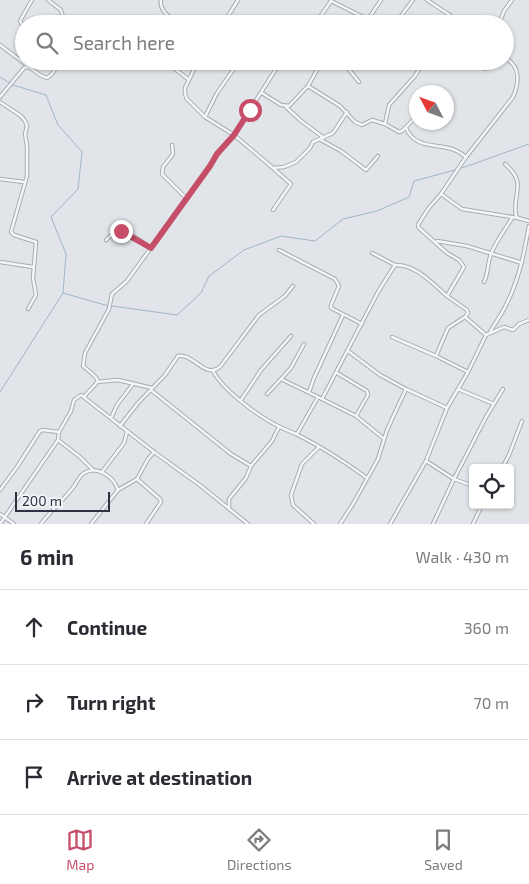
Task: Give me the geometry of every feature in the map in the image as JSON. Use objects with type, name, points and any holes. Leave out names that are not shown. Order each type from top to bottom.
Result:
[{"type":"street","points":[[23,15],[32,0]]},
{"type":"street","points":[[48,0],[61,10],[62,15]]},
{"type":"street","points":[[161,0],[160,4],[163,11],[168,15]]},
{"type":"street","points":[[229,15],[238,0]]},
{"type":"street","points":[[321,15],[331,0],[359,15]]},
{"type":"street","points":[[369,15],[381,0]]},
{"type":"street","points":[[402,15],[413,0]]},
{"type":"street","points":[[427,0],[449,14]]},
{"type":"street","points":[[502,15],[512,0]]},
{"type":"street","points":[[0,45],[15,56]]},
{"type":"street","points":[[447,296],[464,266],[459,260],[447,253],[418,225],[466,157],[513,97],[517,88],[518,75],[514,66]]},
{"type":"street","points":[[0,97],[22,70]]},
{"type":"street","points":[[33,70],[47,78],[54,70]]},
{"type":"street","points":[[176,70],[188,80]]},
{"type":"street","points":[[193,70],[184,91],[185,96],[205,117],[234,135],[291,184],[273,210]]},
{"type":"street","points":[[205,117],[214,98],[233,70]]},
{"type":"street","points":[[98,382],[96,376],[82,365],[85,353],[108,309],[112,294],[127,281],[187,199],[217,154],[234,135],[275,70]]},
{"type":"street","points":[[286,107],[308,86],[317,70]]},
{"type":"street","points":[[349,70],[358,82]]},
{"type":"street","points":[[385,124],[388,106],[419,70]]},
{"type":"street","points":[[308,86],[329,98],[359,124],[371,120],[385,124],[399,132],[402,132],[409,125]]},
{"type":"street","points":[[262,92],[286,107],[322,139],[366,170],[378,156]]},
{"type":"street","points":[[0,102],[18,113],[26,123],[27,176],[11,232],[14,235],[36,242],[33,267],[33,284],[36,295],[28,309]]},
{"type":"street","points":[[273,168],[284,167],[296,162],[310,148],[312,142],[333,133],[347,112]]},
{"type":"street","points":[[406,128],[408,133],[419,142],[431,146],[450,148],[466,157]]},
{"type":"street","points":[[172,145],[173,154],[163,167],[162,174],[187,199]]},
{"type":"street","points":[[505,164],[514,172],[518,180],[515,212],[518,218]]},
{"type":"street","points":[[0,179],[24,182]]},
{"type":"street","points":[[441,194],[462,209],[529,220]]},
{"type":"street","points":[[484,282],[489,272],[488,265],[492,253],[513,218]]},
{"type":"street","points":[[490,332],[506,307],[519,276],[529,226]]},
{"type":"street","points":[[106,240],[112,234],[121,231],[151,248]]},
{"type":"street","points":[[436,241],[466,246],[522,263]]},
{"type":"street","points":[[279,250],[336,279],[339,286],[330,306],[362,324]]},
{"type":"street","points":[[372,253],[395,265],[406,265],[413,268],[467,310],[465,317],[450,325],[446,330],[436,356]]},
{"type":"street","points":[[0,262],[33,267]]},
{"type":"street","points":[[322,399],[395,265]]},
{"type":"street","points":[[212,371],[220,367],[259,315],[285,296],[293,286]]},
{"type":"street","points":[[309,392],[343,315]]},
{"type":"street","points":[[465,317],[486,335]]},
{"type":"street","points":[[390,524],[426,461],[448,408],[486,335],[504,327],[513,330],[519,324],[529,320]]},
{"type":"street","points":[[241,400],[261,370],[291,336]]},
{"type":"street","points":[[392,337],[468,372]]},
{"type":"street","points":[[267,394],[291,368],[304,344]]},
{"type":"street","points":[[348,351],[380,375],[448,408]]},
{"type":"street","points":[[120,426],[138,403],[165,375],[174,360],[181,355],[212,371],[222,385],[250,408],[279,427],[319,446],[366,478]]},
{"type":"street","points":[[337,373],[367,391],[368,395],[356,416]]},
{"type":"street","points":[[281,379],[356,416],[384,438]]},
{"type":"street","points":[[98,382],[118,380],[152,389],[231,454],[251,466]]},
{"type":"street","points":[[84,397],[98,382]]},
{"type":"street","points":[[111,418],[117,404],[132,384]]},
{"type":"street","points":[[340,524],[378,459],[384,438],[406,389]]},
{"type":"street","points":[[458,389],[494,404]]},
{"type":"street","points":[[433,524],[454,479],[503,389]]},
{"type":"street","points":[[0,524],[58,440],[58,432],[71,411],[75,399],[81,395],[154,452],[202,486],[248,524]]},
{"type":"street","points":[[297,434],[318,397]]},
{"type":"street","points":[[504,464],[522,421]]},
{"type":"street","points":[[228,509],[229,499],[246,478],[251,466],[272,441],[279,427]]},
{"type":"street","points":[[0,490],[40,431],[58,432]]},
{"type":"street","points":[[102,472],[124,443],[127,431]]},
{"type":"street","points":[[58,440],[63,446],[80,457],[92,470]]},
{"type":"street","points":[[314,524],[293,505],[290,494],[302,464],[319,446]]},
{"type":"street","points":[[91,524],[118,490],[137,479],[154,452]]},
{"type":"street","points":[[426,461],[454,479],[469,485]]},
{"type":"street","points":[[41,524],[66,497],[81,475],[92,470],[102,472],[114,481],[118,490]]},
{"type":"street","points":[[137,479],[161,502],[146,524]]},
{"type":"street","points":[[472,524],[480,509]]},
{"type":"street","points":[[0,514],[14,524]]},
{"type":"waterway","points":[[0,77],[13,85],[46,95],[58,125],[82,152],[78,189],[51,217],[66,254],[63,293],[0,392]]},
{"type":"waterway","points":[[462,168],[529,144]]},
{"type":"waterway","points":[[63,293],[105,305],[177,315],[201,293],[209,276],[244,250],[281,236],[315,241],[343,219],[377,211],[409,197],[414,181],[455,170]]},
{"type":"route","points":[[121,231],[151,248],[217,154],[234,135],[250,110]]}]
